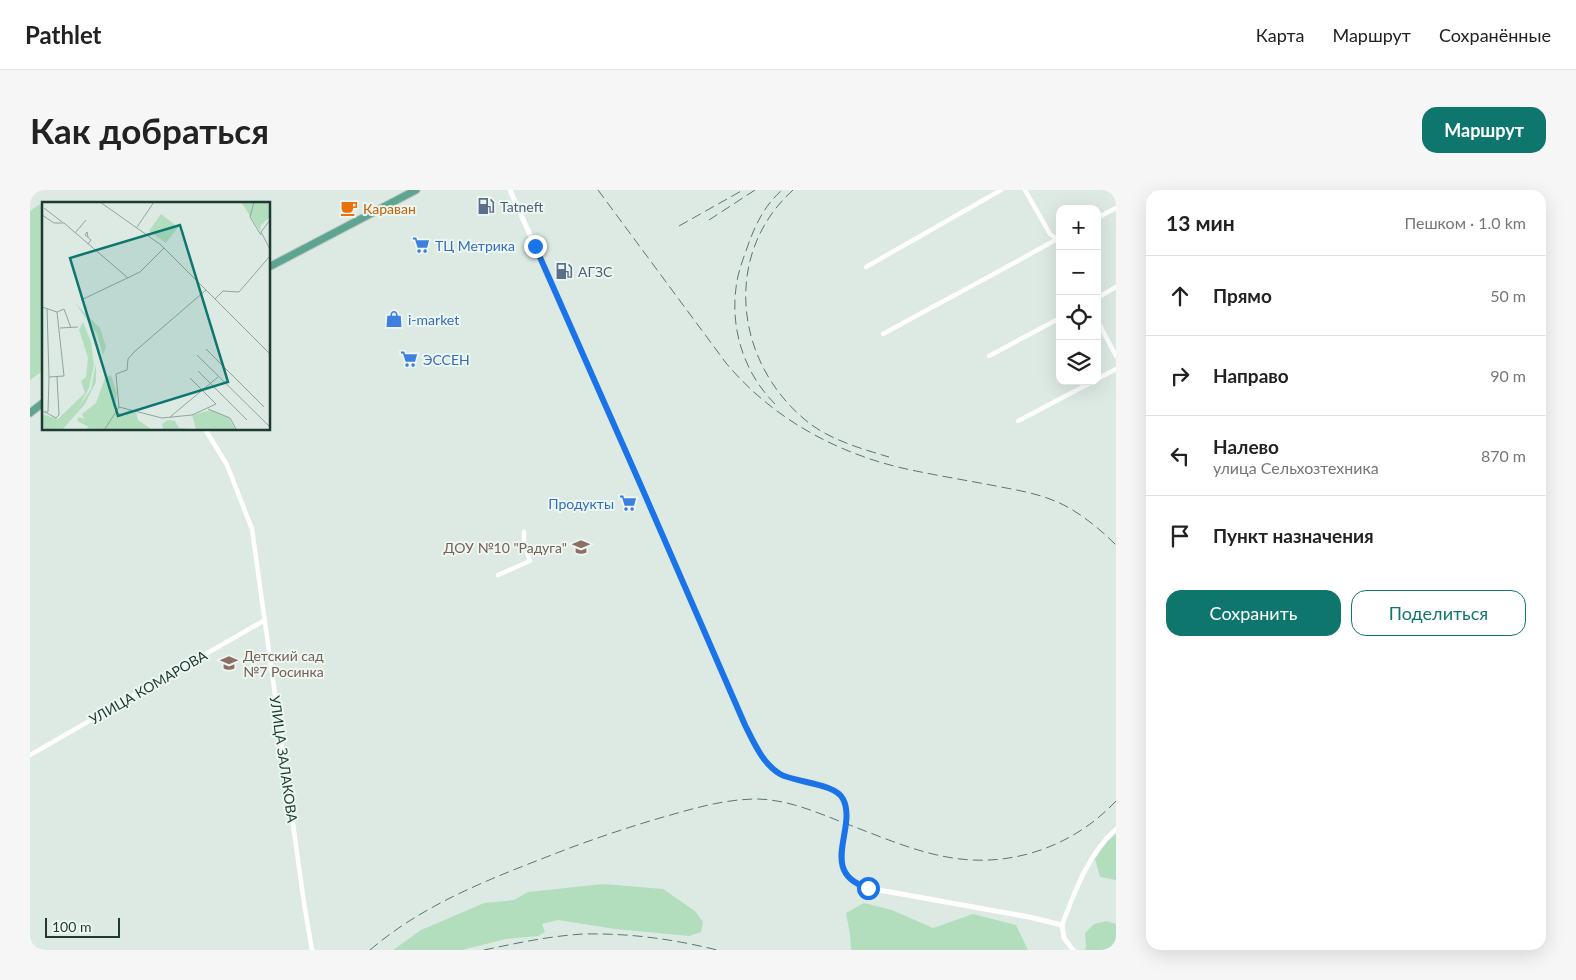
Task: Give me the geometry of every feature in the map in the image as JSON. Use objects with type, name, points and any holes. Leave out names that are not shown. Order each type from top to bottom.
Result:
[{"type":"main road","points":[[270,266],[416,190]]},
{"type":"main road","points":[[30,412],[42,403]]},
{"type":"street","points":[[510,190],[745,725],[760,754],[780,774],[838,792],[843,798],[847,810],[842,845],[843,866],[848,878],[856,885],[868,888],[1029,917],[1062,926]]},
{"type":"street","points":[[866,267],[1001,190]]},
{"type":"street","points":[[1025,190],[1050,234],[1056,238]]},
{"type":"street","points":[[1101,216],[1116,208]]},
{"type":"street","points":[[883,334],[1056,240]]},
{"type":"street","points":[[1101,296],[1116,287]]},
{"type":"street","points":[[989,356],[1056,320]]},
{"type":"street","points":[[1101,328],[1116,356]]},
{"type":"street","points":[[1101,377],[1116,369]]},
{"type":"street","points":[[1018,421],[1086,385]]},
{"type":"street","name":"УЛИЦА ЗАЛАКОВА","points":[[206,430],[227,465],[252,529],[312,950]]},
{"type":"street","points":[[498,575],[530,561],[524,543],[524,532]]},
{"type":"street","name":"УЛИЦА КОМАРОВА","points":[[30,755],[265,620]]},
{"type":"street","points":[[1073,950],[1064,938],[1062,926],[1079,883],[1093,856],[1105,839],[1116,829]]},
{"type":"green space","points":[[40,204],[42,206],[42,371],[30,380],[30,211]]},
{"type":"green space","points":[[1116,834],[1116,880],[1100,877],[1095,859],[1107,842]]},
{"type":"green space","points":[[603,884],[663,889],[695,911],[703,922],[701,932],[689,936],[615,929],[558,920],[542,924],[545,932],[538,936],[506,939],[462,950],[393,950],[421,930],[484,903],[514,900],[528,892]]},
{"type":"green space","points":[[864,903],[892,910],[933,928],[973,914],[1016,925],[1028,950],[851,950],[846,913]]},
{"type":"green space","points":[[1107,921],[1116,924],[1116,950],[1084,950],[1086,948],[1085,933],[1094,924]]},
{"type":"railway","points":[[598,190],[726,363],[763,400],[784,416],[828,442],[877,461],[914,471],[1026,492],[1055,501],[1087,520],[1116,545]]},
{"type":"railway","points":[[679,226],[743,190]]},
{"type":"railway","points":[[709,220],[755,190]]},
{"type":"railway","points":[[775,404],[754,378],[747,363],[737,331],[735,298],[739,273],[753,231],[765,209],[782,190]]},
{"type":"railway","points":[[793,190],[770,216],[755,246],[747,277],[746,309],[752,341],[765,371],[784,399],[809,423],[837,439],[889,457]]},
{"type":"railway","points":[[370,950],[415,917],[489,880],[607,835],[695,808],[737,800],[770,800],[793,804],[922,851],[970,860],[994,860],[1039,851],[1060,842],[1080,831],[1116,801]]},
{"type":"railway","points":[[484,950],[558,936],[583,934],[651,938],[717,950]]},
{"type":"place","name":"Tatneft","points":[[486,206]]},
{"type":"place","name":"Караван","points":[[349,208]]},
{"type":"place","name":"ТЦ Метрика","points":[[421,245]]},
{"type":"place","name":"АГЗС","points":[[564,271]]},
{"type":"place","name":"i-market","points":[[394,319]]},
{"type":"place","name":"ЭССЕН","points":[[409,359]]},
{"type":"place","name":"Продукты","points":[[628,503]]},
{"type":"place","name":"ДОУ №10 \"Радуга\"","points":[[581,547]]},
{"type":"place","name":"Детский сад №7 Росинка","points":[[229,663]]},
{"type":"route","points":[[535,246],[682,583],[745,725],[760,754],[780,774],[838,792],[843,798],[847,810],[842,845],[843,866],[848,878],[856,885],[868,888]]}]
